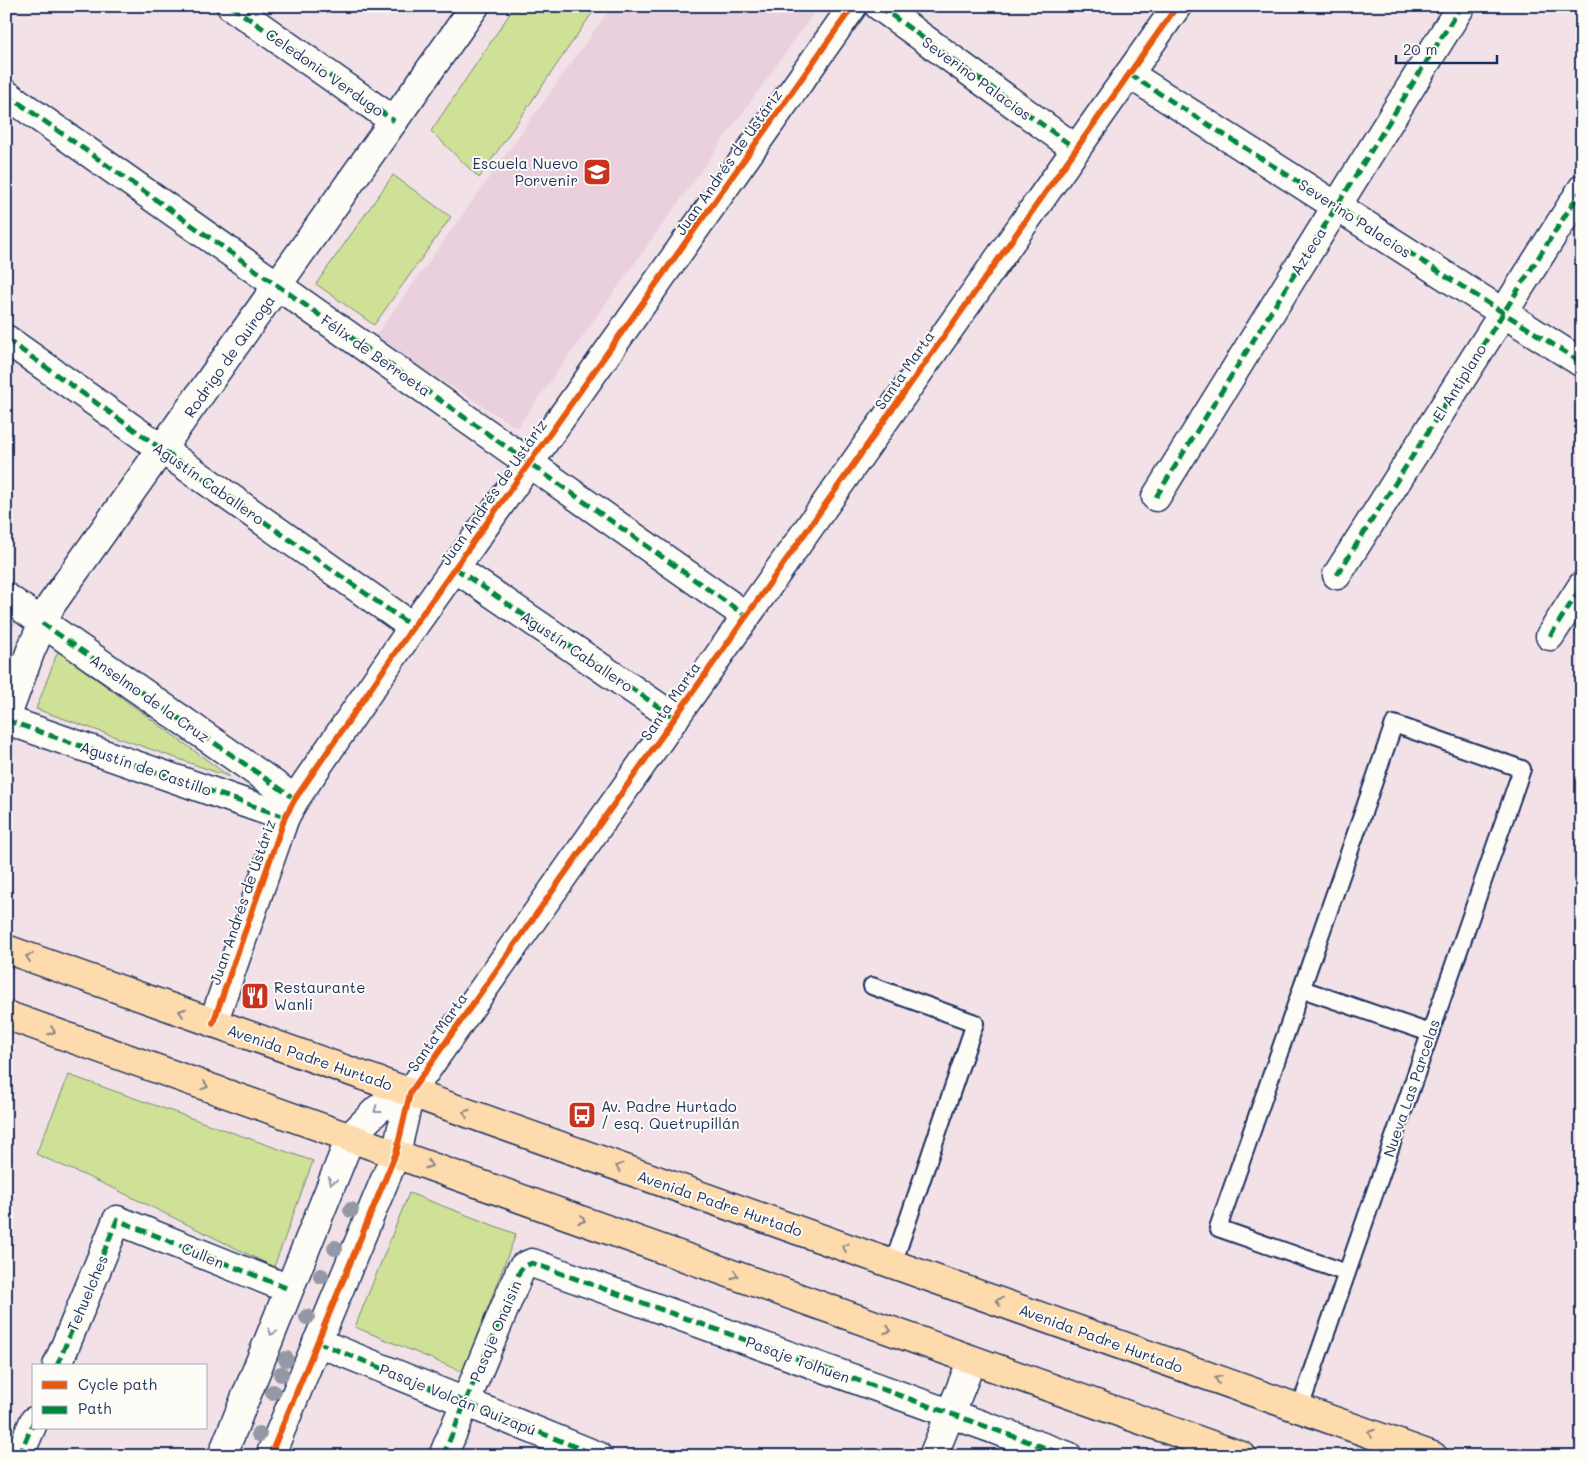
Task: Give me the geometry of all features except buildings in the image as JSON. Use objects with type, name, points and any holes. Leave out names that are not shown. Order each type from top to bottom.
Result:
[{"type":"main road","name":"Avenida Padre Hurtado","points":[[6,949],[1433,1456]]},
{"type":"main road","points":[[6,1015],[351,1136],[1242,1456]]},
{"type":"street","name":"Celedonio Verdugo","points":[[231,6],[394,121]]},
{"type":"street","name":"Rodrigo de Quiroga","points":[[6,719],[42,623],[63,587],[163,450],[475,6]]},
{"type":"street","name":"Juan Andrés de Ustáriz","points":[[213,1023],[290,808],[413,626],[853,6]]},
{"type":"street","name":"Severino Palacios","points":[[879,6],[1076,149]]},
{"type":"street","name":"Santa Marta","points":[[270,1456],[396,1153],[410,1093],[1177,6]]},
{"type":"street","name":"Azteca","points":[[1156,496],[1461,6]]},
{"type":"street","name":"Severino Palacios","points":[[1129,74],[1582,363]]},
{"type":"street","name":"Félix de Berroeta","points":[[6,94],[746,616]]},
{"type":"street","name":"El Antiplano","points":[[1337,575],[1582,189]]},
{"type":"street","name":"Agustín Caballero","points":[[6,339],[413,626]]},
{"type":"street","name":"Agustín Caballero","points":[[455,568],[674,718]]},
{"type":"street","points":[[1550,636],[1582,586]]},
{"type":"street","name":"Anselmo de la Cruz","points":[[6,598],[290,808]]},
{"type":"street","name":"Agustín de Castillo","points":[[6,719],[290,808]]},
{"type":"street","name":"Santa Marta","points":[[222,1456],[351,1136],[378,1109],[410,1093]]},
{"type":"street","name":"Cullen","points":[[117,1220],[289,1289]]},
{"type":"street","name":"Tehuelches","points":[[57,1364],[117,1220]]},
{"type":"street","name":"Pasaje Onaisin","points":[[443,1456],[520,1271],[527,1264]]},
{"type":"street","name":"Pasaje Tolhuen","points":[[527,1264],[537,1265],[1068,1456]]},
{"type":"street","name":"Pasaje Volcán Quizapú","points":[[317,1342],[598,1456]]},
{"type":"street","points":[[933,1456],[972,1360]]},
{"type":"street","points":[[19,1456],[32,1426]]},
{"type":"lane","name":"Nueva Las Parcelas","points":[[1300,1408],[1522,769],[1394,724],[1302,989]]},
{"type":"lane","points":[[872,986],[975,1023],[893,1264]]},
{"type":"lane","points":[[1347,1273],[1218,1228],[1302,989],[1430,1034]]},
{"type":"shaded area","name":"Escuela Nuevo Porvenir","points":[[612,6],[819,6],[517,428],[374,338]]},
{"type":"green space","points":[[515,6],[597,6],[479,178],[431,131]]},
{"type":"green space","points":[[393,175],[451,217],[374,325],[316,284]]},
{"type":"green space","points":[[6,614],[15,620],[6,640]]},
{"type":"green space","points":[[58,651],[230,777],[36,709]]},
{"type":"green space","points":[[69,1075],[313,1161],[274,1267],[113,1188],[36,1154]]},
{"type":"green space","points":[[409,1193],[516,1234],[463,1372],[355,1327]]},
{"type":"marked path","points":[[231,6],[394,121]]},
{"type":"marked path","points":[[879,6],[1076,149]]},
{"type":"marked path","points":[[1156,497],[1461,6]]},
{"type":"marked path","points":[[1129,74],[1582,363]]},
{"type":"marked path","points":[[6,94],[746,616]]},
{"type":"marked path","points":[[1337,575],[1582,189]]},
{"type":"marked path","points":[[6,339],[413,627]]},
{"type":"marked path","points":[[455,568],[675,718]]},
{"type":"marked path","points":[[1550,636],[1582,586]]},
{"type":"marked path","points":[[42,623],[295,799]]},
{"type":"marked path","points":[[6,720],[285,817]]},
{"type":"marked path","points":[[58,1364],[117,1220],[289,1289]]},
{"type":"marked path","points":[[443,1456],[520,1271],[523,1267],[532,1263],[1068,1456]]},
{"type":"marked path","points":[[317,1342],[598,1456]]},
{"type":"marked path","points":[[19,1456],[32,1426]]},
{"type":"cycle path","points":[[213,1023],[285,817],[295,799],[413,627],[853,6]]},
{"type":"cycle path","points":[[270,1456],[396,1153],[410,1093],[1177,6]]},
{"type":"place","name":"Escuela Nuevo Porvenir","points":[[597,172]]},
{"type":"place","name":"Restaurante Wanli","points":[[255,996]]},
{"type":"place","name":"Av. Padre Hurtado / esq. Quetrupillán","points":[[582,1115]]}]
